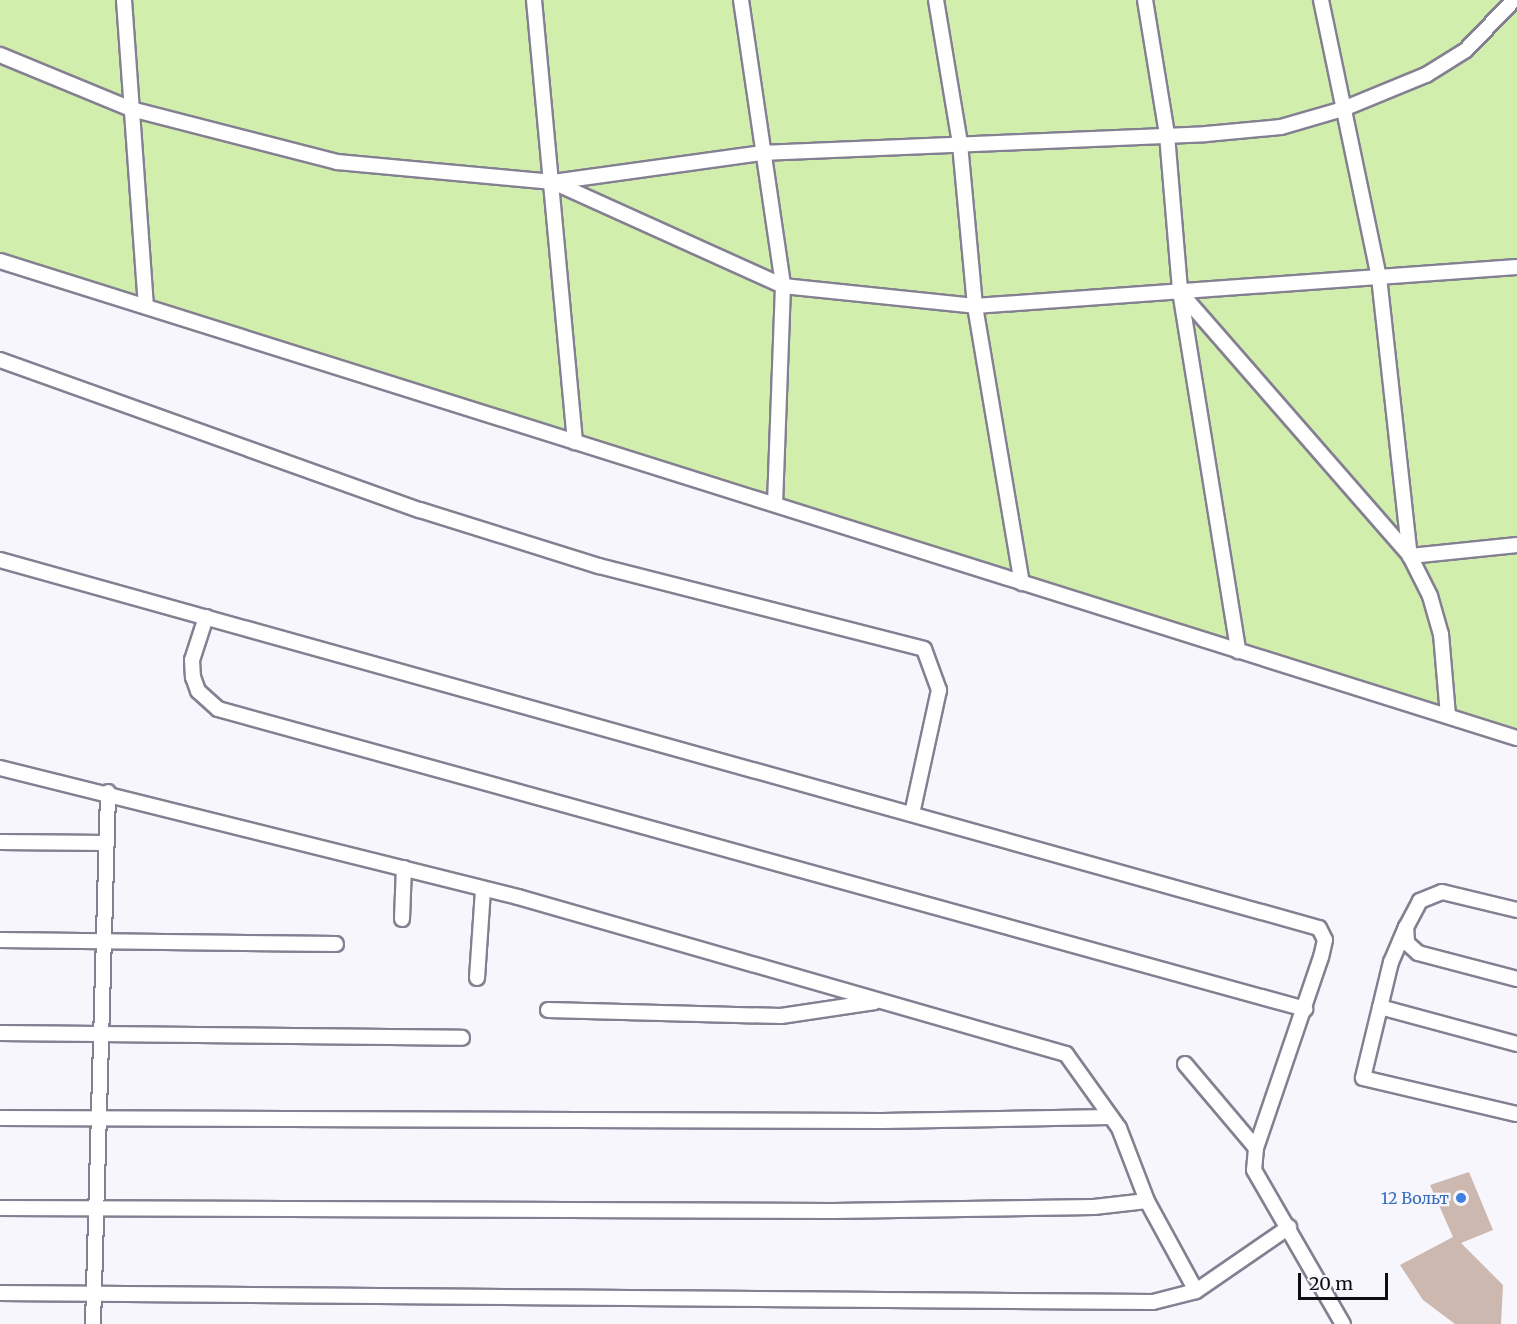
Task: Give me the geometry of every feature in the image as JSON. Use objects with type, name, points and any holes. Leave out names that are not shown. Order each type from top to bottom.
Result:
[{"type":"lane","points":[[124,0],[146,306]]},
{"type":"lane","points":[[534,0],[576,442]]},
{"type":"lane","points":[[741,0],[761,153],[783,286],[775,504]]},
{"type":"lane","points":[[936,0],[960,144],[975,306],[1023,583]]},
{"type":"lane","points":[[1145,0],[1167,135],[1180,291],[1238,651]]},
{"type":"lane","points":[[1321,0],[1379,277],[1410,556]]},
{"type":"lane","points":[[0,55],[131,109],[337,162],[552,182],[761,153],[1167,135],[1281,127],[1343,109],[1426,75],[1466,50],[1514,0]]},
{"type":"lane","points":[[552,182],[783,286],[975,306],[1517,267]]},
{"type":"lane","points":[[0,261],[1517,738]]},
{"type":"lane","points":[[1180,291],[1410,556],[1430,596],[1442,634],[1448,716]]},
{"type":"lane","points":[[0,360],[420,510],[554,552],[924,649],[939,690],[912,814]]},
{"type":"lane","points":[[1410,556],[1517,545]]},
{"type":"lane","points":[[0,560],[1319,928],[1325,940],[1305,1009],[1256,1148],[1254,1170],[1343,1324]]},
{"type":"lane","points":[[206,617],[192,660],[193,677],[198,691],[218,709],[1305,1009]]},
{"type":"lane","points":[[0,768],[108,792],[483,889],[1066,1054],[1110,1116],[1147,1201],[1196,1291]]},
{"type":"lane","points":[[93,1324],[96,1294],[108,792]]},
{"type":"lane","points":[[0,842],[107,843]]},
{"type":"lane","points":[[402,919],[404,868]]},
{"type":"lane","points":[[477,978],[483,889]]},
{"type":"lane","points":[[1517,910],[1442,892],[1420,901],[1406,927],[1380,1007],[1363,1078],[1517,1114]]},
{"type":"lane","points":[[1406,927],[1407,943],[1418,953],[1517,979]]},
{"type":"lane","points":[[0,940],[336,944]]},
{"type":"lane","points":[[548,1010],[781,1016],[880,1001]]},
{"type":"lane","points":[[1380,1007],[1517,1044]]},
{"type":"lane","points":[[0,1033],[102,1036],[147,1032],[462,1038]]},
{"type":"lane","points":[[1185,1064],[1256,1148]]},
{"type":"lane","points":[[0,1118],[882,1121],[1110,1116]]},
{"type":"lane","points":[[0,1208],[833,1211],[1094,1207],[1147,1201]]},
{"type":"lane","points":[[0,1293],[1153,1302],[1196,1291],[1289,1227]]},
{"type":"green space","points":[[0,0],[1517,0],[1517,728],[0,270]]},
{"type":"building","points":[[1469,1172],[1493,1230],[1461,1243],[1503,1285],[1501,1324],[1455,1324],[1423,1300],[1400,1265],[1453,1237],[1430,1185]]},
{"type":"place","name":"12 Вольт","points":[[1461,1198]]}]
